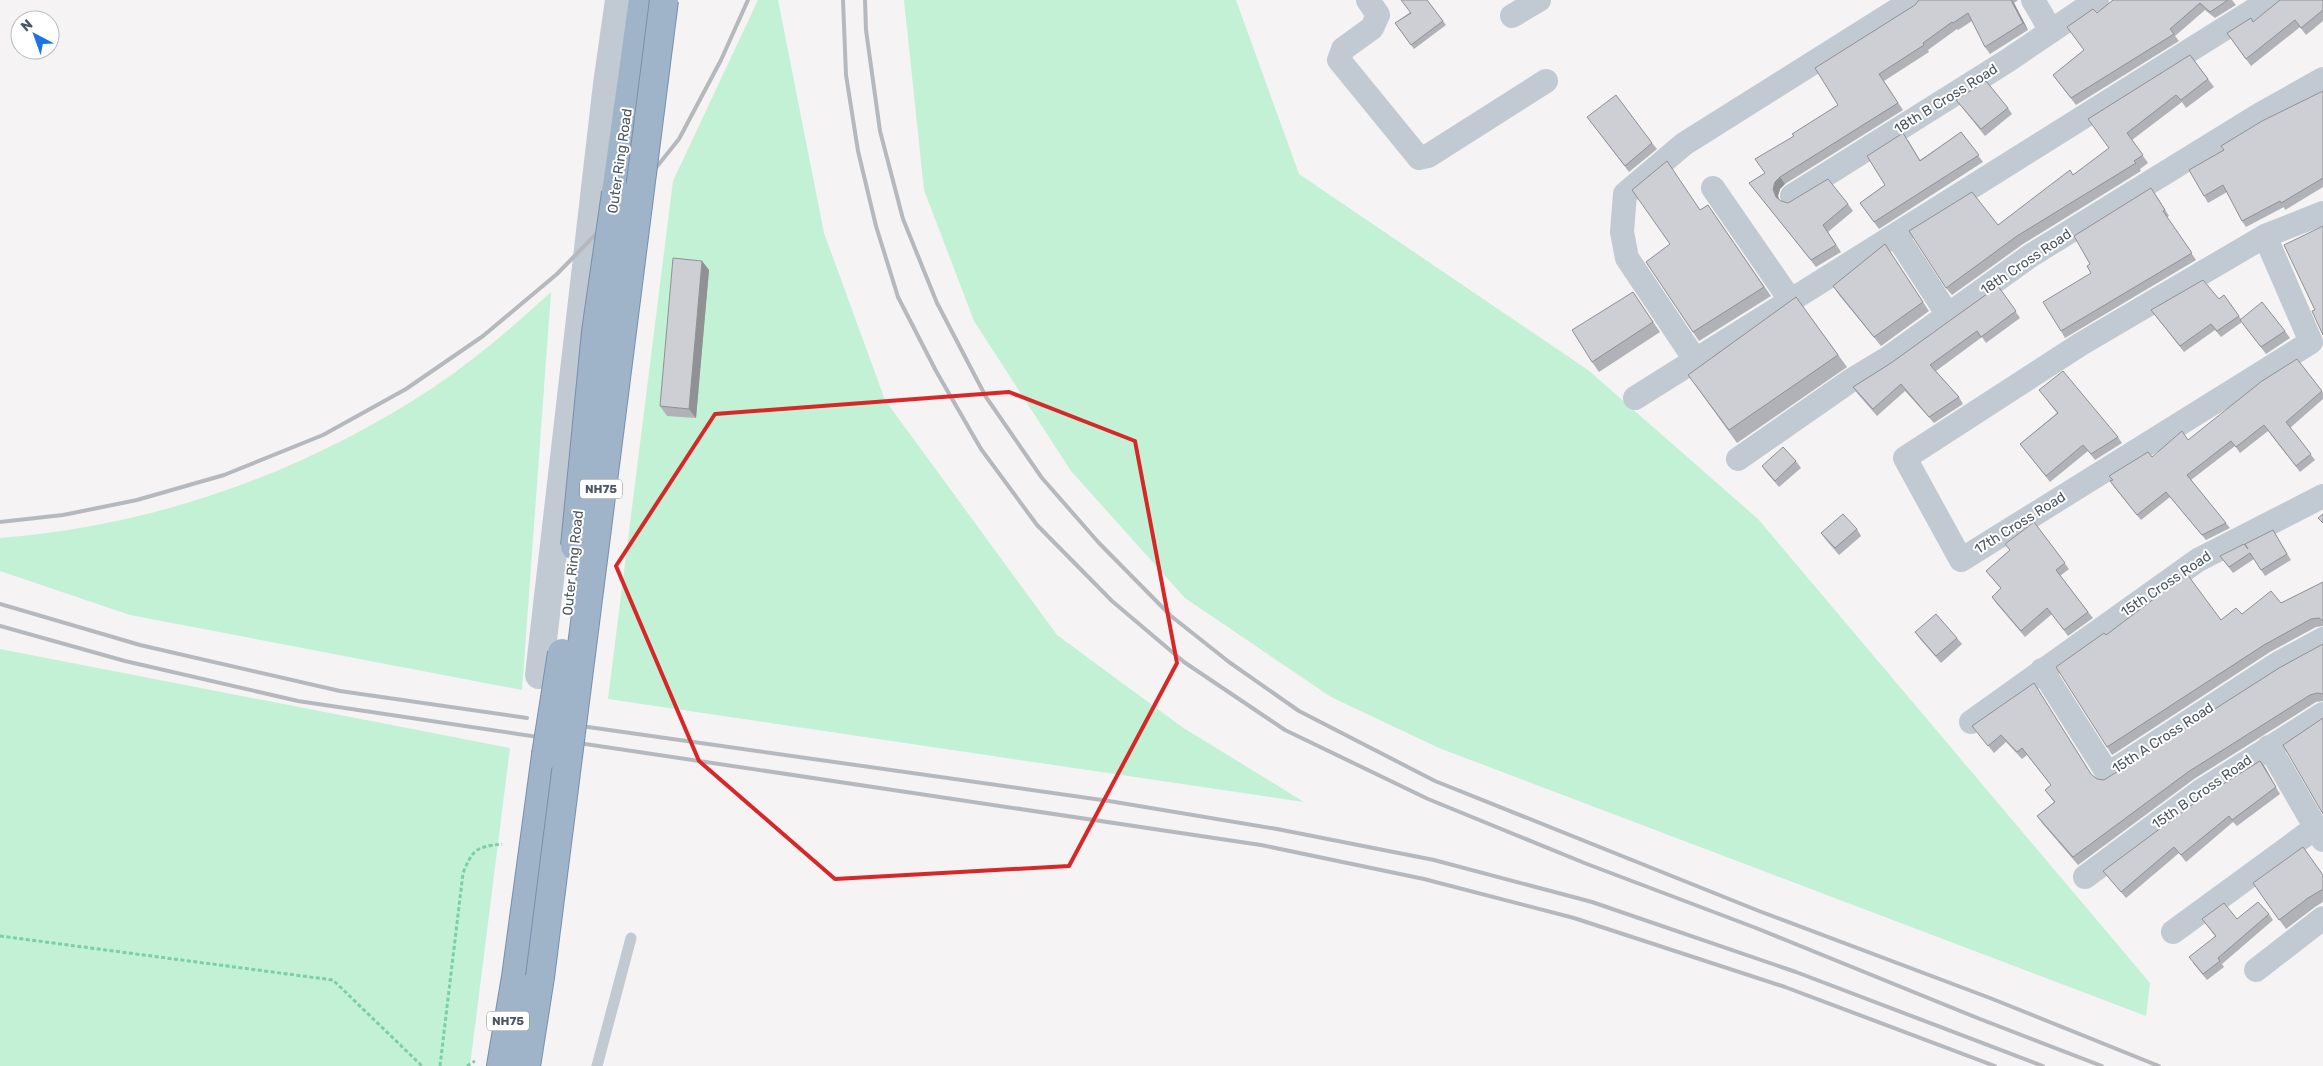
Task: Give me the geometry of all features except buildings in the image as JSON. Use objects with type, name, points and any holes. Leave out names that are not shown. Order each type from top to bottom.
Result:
[{"type":"highway","name":"Outer Ring Road","points":[[526,1066],[528,977],[546,755],[565,633],[596,332],[643,0]]},
{"type":"highway","name":"Outer Ring Road","points":[[501,1066],[528,977],[664,0]]},
{"type":"street","points":[[539,675],[607,84],[619,0]]},
{"type":"street","points":[[1368,0],[1378,15],[1372,28],[1343,49],[1339,60],[1420,158],[1428,156],[1546,81]]},
{"type":"street","points":[[1512,16],[1539,0]]},
{"type":"street","points":[[1696,361],[1627,258],[1622,232],[1624,194],[1684,144],[1913,0]]},
{"type":"street","points":[[2033,0],[2051,31]]},
{"type":"street","name":"18th B Cross Road","points":[[1792,196],[2097,0]]},
{"type":"street","points":[[1635,398],[2270,0]]},
{"type":"street","name":"18th Cross Road","points":[[1738,459],[1948,315],[2030,256],[2323,79]]},
{"type":"street","points":[[1712,188],[1791,301]]},
{"type":"street","name":"17th Cross Road","points":[[2265,236],[2311,342],[1961,560],[1905,458],[2081,344],[2265,236],[2323,213]]},
{"type":"street","points":[[1896,235],[1948,315]]},
{"type":"street","name":"15th Cross Road","points":[[1971,722],[2198,560],[2323,496]]},
{"type":"street","name":"15th A Cross Road","points":[[2042,670],[2108,774],[2277,664],[2323,639]]},
{"type":"street","name":"15th B Cross Road","points":[[2085,876],[2201,791],[2323,714]]},
{"type":"street","points":[[2173,932],[2319,834],[2269,747]]},
{"type":"street","points":[[2256,970],[2323,918]]},
{"type":"lane","points":[[597,1066],[631,938]]},
{"type":"path","points":[[440,1066],[464,873],[470,857],[482,846],[502,844]]},
{"type":"path","points":[[0,936],[333,980],[422,1066]]},
{"type":"highlighted area","points":[[1009,392],[1135,441],[1177,663],[1069,866],[835,879],[699,761],[616,566],[715,414]]},
{"type":"green space","points":[[758,0],[778,0],[824,233],[885,400],[1057,635],[1182,727],[1304,802],[608,699],[673,181]]},
{"type":"green space","points":[[904,0],[1236,0],[1299,174],[1588,370],[1758,519],[2150,983],[2146,1016],[1439,748],[1331,697],[1185,598],[1071,471],[974,321],[924,190]]},
{"type":"green space","points":[[551,292],[522,690],[130,615],[0,571],[0,538],[58,532],[171,508],[226,490],[280,469],[333,445],[384,418],[450,376],[494,342]]},
{"type":"green space","points":[[0,649],[510,748],[470,1066],[0,1066]]},
{"type":"railway","points":[[0,522],[63,515],[137,500],[224,475],[323,435],[406,389],[483,336],[557,274],[635,194],[679,139],[721,60],[748,0]]},
{"type":"railway","points":[[843,0],[846,75],[858,151],[876,226],[898,297],[936,371],[981,449],[1037,525],[1112,601],[1184,662],[1285,730],[1428,799],[1587,864],[1756,928],[1980,1019],[2102,1066]]},
{"type":"railway","points":[[865,0],[866,30],[880,131],[903,219],[937,303],[986,397],[1042,478],[1099,543],[1171,616],[1229,662],[1299,711],[1435,781],[1759,911],[1990,998],[2159,1066]]},
{"type":"railway","points":[[0,604],[140,645],[340,691],[527,718]]},
{"type":"railway","points":[[0,626],[125,661],[298,701],[1261,845],[1424,879],[1574,918],[1785,987],[1995,1066]]},
{"type":"railway","points":[[574,725],[1109,801],[1277,829],[1434,860],[1592,902],[1796,972],[2043,1066]]}]
